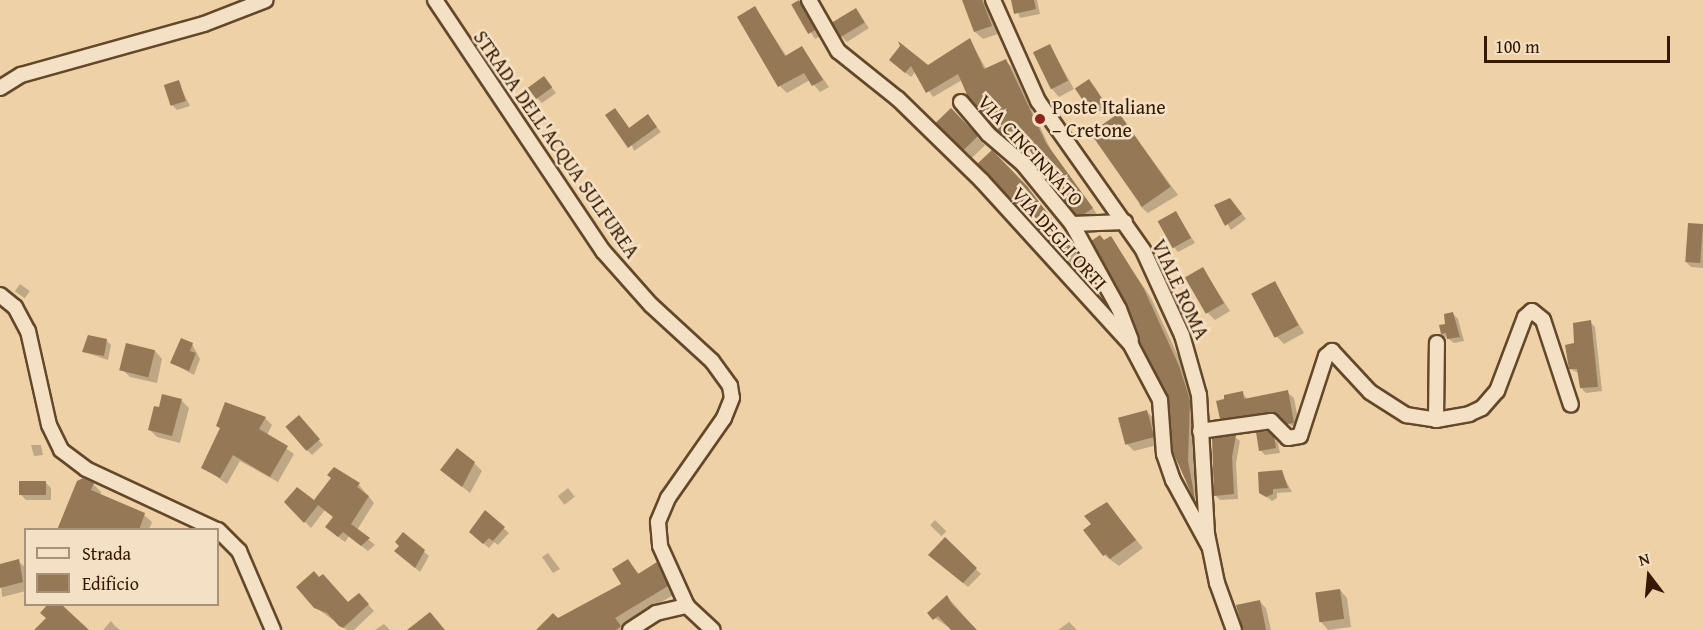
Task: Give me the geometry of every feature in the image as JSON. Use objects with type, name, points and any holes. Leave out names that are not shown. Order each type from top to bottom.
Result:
[{"type":"street","points":[[0,88],[21,75],[204,24],[266,0]]},
{"type":"street","name":"STRADA DELL'ACQUA SULFUREA","points":[[435,0],[603,251],[642,295],[712,361],[730,386],[732,398],[726,413],[668,498],[658,522],[660,546],[687,606]]},
{"type":"street","name":"VIA DEGLI ORTI","points":[[809,0],[838,51],[903,103],[988,187],[1135,351],[1160,400],[1164,453],[1173,480],[1209,546]]},
{"type":"street","name":"VIALE ROMA","points":[[993,0],[1038,101],[1125,222],[1158,277],[1187,347],[1199,395],[1209,546],[1234,630]]},
{"type":"street","name":"VIA CINCINNATO","points":[[961,102],[988,134],[1023,164],[1072,224],[1119,309],[1135,351]]},
{"type":"street","name":"VIA CINCINNATO","points":[[1072,224],[1125,222]]},
{"type":"street","points":[[0,295],[15,307],[28,331],[50,425],[61,450],[92,472],[213,528]]},
{"type":"street","points":[[1200,431],[1271,421],[1288,438],[1300,436],[1326,356],[1332,351],[1370,392],[1412,417],[1436,420],[1469,414],[1489,401],[1508,370],[1525,317],[1532,311],[1545,326],[1571,405]]},
{"type":"street","points":[[1436,420],[1437,343]]},
{"type":"street","points":[[219,532],[239,551],[273,630]]},
{"type":"street","points":[[630,630],[656,613],[687,606],[713,630]]},
{"type":"building","points":[[799,0],[816,29],[808,34],[791,4]]},
{"type":"building","points":[[962,0],[982,0],[992,26],[974,32]]},
{"type":"building","points":[[1011,0],[1034,0],[1036,9],[1014,14]]},
{"type":"building","points":[[755,6],[785,56],[802,46],[823,80],[812,86],[804,73],[778,87],[737,17]]},
{"type":"building","points":[[856,8],[865,23],[841,37],[832,22]]},
{"type":"building","points":[[970,38],[984,69],[1006,59],[1046,143],[1093,208],[1083,215],[1077,215],[1052,185],[1016,129],[1004,136],[994,128],[968,97],[958,74],[926,93],[911,66],[905,73],[889,60],[900,46],[898,41],[928,65]]},
{"type":"building","points":[[1050,44],[1068,81],[1051,89],[1033,52]]},
{"type":"building","points":[[544,76],[552,87],[536,99],[528,88]]},
{"type":"building","points":[[1089,79],[1104,101],[1090,111],[1075,89]]},
{"type":"building","points":[[179,80],[186,101],[171,106],[164,85]]},
{"type":"building","points":[[615,108],[629,128],[648,114],[657,127],[628,148],[605,115]]},
{"type":"building","points":[[951,108],[978,136],[962,151],[935,123]]},
{"type":"building","points":[[1119,113],[1171,187],[1142,207],[1090,133]]},
{"type":"building","points":[[992,150],[1027,186],[1077,252],[1066,260],[977,164]]},
{"type":"building","points":[[1230,198],[1242,214],[1225,226],[1214,205]]},
{"type":"building","points":[[1176,211],[1191,238],[1173,248],[1158,221]]},
{"type":"building","points":[[1688,223],[1703,224],[1700,263],[1685,262]]},
{"type":"building","points":[[1100,235],[1104,240],[1111,236],[1144,289],[1179,366],[1190,400],[1188,461],[1196,504],[1173,452],[1168,396],[1140,342],[1127,305],[1091,241]]},
{"type":"building","points":[[1203,267],[1224,303],[1206,314],[1185,278]]},
{"type":"building","points":[[1275,281],[1298,325],[1275,338],[1251,294]]},
{"type":"building","points":[[1453,312],[1460,337],[1447,339],[1446,333],[1441,334],[1439,325],[1445,324],[1444,314]]},
{"type":"building","points":[[1591,320],[1598,387],[1580,388],[1577,369],[1569,369],[1565,345],[1574,343],[1573,323]]},
{"type":"building","points":[[88,335],[107,339],[104,356],[82,352]]},
{"type":"building","points":[[181,338],[193,343],[190,351],[196,353],[189,371],[170,363]]},
{"type":"building","points":[[126,343],[155,350],[148,377],[119,370]]},
{"type":"building","points":[[1288,390],[1294,423],[1287,424],[1270,412],[1220,419],[1216,401],[1224,399],[1224,395],[1243,391],[1244,399]]},
{"type":"building","points":[[162,394],[182,399],[172,436],[148,430],[154,406],[159,407]]},
{"type":"building","points":[[225,402],[266,417],[259,429],[288,446],[270,477],[233,455],[220,478],[201,468],[220,428],[216,426]]},
{"type":"building","points":[[1147,410],[1154,437],[1125,445],[1118,418]]},
{"type":"building","points":[[299,415],[320,439],[306,451],[285,427]]},
{"type":"building","points":[[1268,431],[1274,436],[1276,448],[1259,451],[1256,432]]},
{"type":"building","points":[[1236,435],[1232,457],[1234,494],[1214,496],[1212,438]]},
{"type":"building","points":[[457,448],[475,462],[462,487],[440,470]]},
{"type":"building","points":[[334,467],[360,483],[357,487],[369,496],[351,524],[370,538],[361,546],[343,532],[338,537],[325,527],[333,517],[318,505],[304,523],[284,502],[297,487],[314,500],[331,478],[327,475]]},
{"type":"building","points":[[1282,470],[1288,488],[1273,489],[1273,494],[1266,497],[1259,493],[1258,472]]},
{"type":"building","points":[[83,478],[94,483],[91,490],[145,513],[140,528],[58,528],[77,481]]},
{"type":"building","points":[[19,481],[46,481],[46,495],[19,495]]},
{"type":"building","points":[[1107,502],[1136,540],[1110,559],[1106,554],[1103,556],[1083,530],[1091,524],[1084,516]]},
{"type":"building","points":[[485,510],[505,527],[493,541],[489,538],[483,544],[469,532]]},
{"type":"building","points":[[403,532],[425,550],[415,568],[394,551],[399,546],[395,542]]},
{"type":"building","points":[[945,537],[977,568],[963,583],[928,555]]},
{"type":"building","points":[[19,559],[23,582],[0,588],[0,564]]},
{"type":"building","points":[[628,559],[638,574],[657,562],[668,586],[615,618],[621,626],[616,630],[536,630],[553,613],[558,618],[621,584],[612,569]]},
{"type":"building","points":[[314,571],[319,577],[323,574],[348,602],[359,593],[369,604],[343,628],[339,626],[327,613],[314,608],[296,587]]},
{"type":"building","points":[[1340,589],[1344,619],[1319,622],[1315,592]]},
{"type":"building","points":[[947,595],[952,604],[977,630],[951,630],[938,616],[933,620],[927,613]]},
{"type":"building","points":[[1260,600],[1266,630],[1243,630],[1236,605]]},
{"type":"building","points":[[46,606],[63,606],[89,630],[34,630],[46,618],[40,613]]},
{"type":"building","points":[[430,612],[445,630],[407,630]]},
{"type":"place","name":"Poste Italiane – Cretone","points":[[1040,119]]}]
